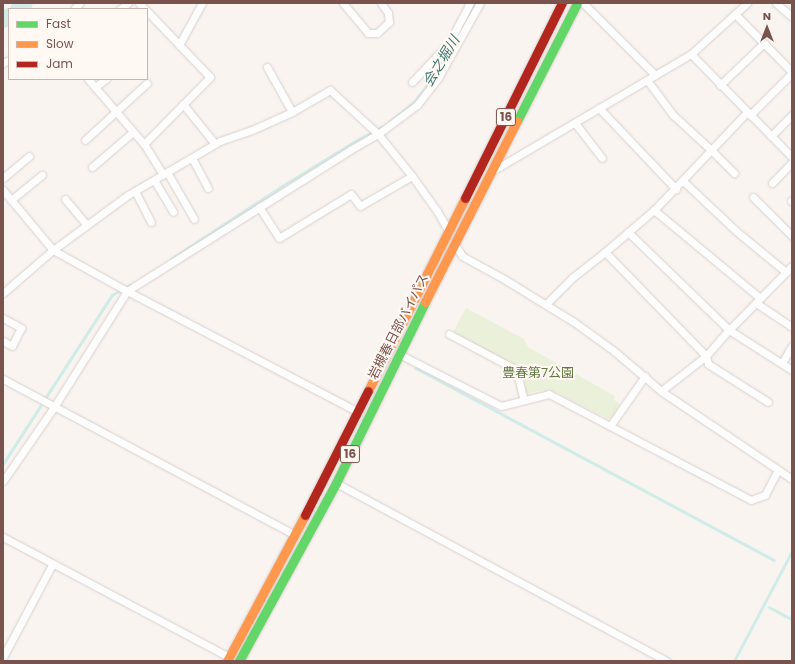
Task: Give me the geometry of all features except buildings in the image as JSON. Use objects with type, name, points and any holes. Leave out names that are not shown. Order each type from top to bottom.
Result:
[{"type":"highway","name":"岩槻春日部バイパス","points":[[228,659],[295,535],[358,412],[562,3]]},
{"type":"highway","name":"岩槻春日部バイパス","points":[[239,661],[336,483],[577,3]]},
{"type":"street","points":[[179,45],[202,3]]},
{"type":"street","points":[[343,3],[368,32],[377,33],[388,22],[388,13],[381,3]]},
{"type":"street","points":[[412,82],[449,43],[470,3]]},
{"type":"street","points":[[3,481],[54,407],[127,291],[259,207],[378,134],[417,105],[438,78],[480,3]]},
{"type":"street","points":[[583,3],[655,75]]},
{"type":"street","points":[[492,171],[691,54],[747,3]]},
{"type":"street","points":[[776,3],[792,17]]},
{"type":"street","points":[[144,144],[210,77],[148,13]]},
{"type":"street","points":[[546,304],[573,277],[654,210],[676,189],[711,150],[792,73],[735,14]]},
{"type":"street","points":[[720,84],[764,43]]},
{"type":"street","points":[[444,48],[452,54]]},
{"type":"street","points":[[691,54],[748,114],[792,157]]},
{"type":"street","points":[[267,67],[292,112]]},
{"type":"street","points":[[89,80],[144,144],[166,173],[194,219]]},
{"type":"street","points":[[96,87],[105,80]]},
{"type":"street","points":[[647,80],[673,115],[734,173]]},
{"type":"street","points":[[85,140],[147,83]]},
{"type":"street","points":[[3,293],[53,250],[135,191],[215,144],[292,112],[330,90],[378,134],[412,176],[449,232],[462,256],[546,304],[614,351],[661,391],[723,435],[792,479]]},
{"type":"street","points":[[183,104],[215,144]]},
{"type":"street","points":[[599,108],[676,189]]},
{"type":"street","points":[[771,136],[792,116]]},
{"type":"street","points":[[575,123],[602,158]]},
{"type":"street","points":[[92,167],[133,132]]},
{"type":"street","points":[[3,178],[29,156]]},
{"type":"street","points":[[192,158],[208,188]]},
{"type":"street","points":[[772,183],[792,162]]},
{"type":"street","points":[[12,200],[42,174]]},
{"type":"street","points":[[259,207],[279,238],[351,194],[360,206],[412,176]]},
{"type":"street","points":[[154,180],[172,212]]},
{"type":"street","points":[[683,181],[736,231],[786,272]]},
{"type":"street","points":[[3,190],[53,250],[127,291],[358,412]]},
{"type":"street","points":[[135,191],[151,222]]},
{"type":"street","points":[[753,197],[792,236]]},
{"type":"street","points":[[65,199],[87,225]]},
{"type":"street","points":[[654,210],[758,300],[792,327]]},
{"type":"street","points":[[628,232],[729,330],[792,370]]},
{"type":"street","points":[[605,252],[706,356],[708,364],[768,402]]},
{"type":"street","points":[[661,391],[706,356],[729,330],[792,266]]},
{"type":"street","points":[[3,318],[21,328],[12,346],[3,341]]},
{"type":"street","points":[[449,334],[511,367],[517,373],[523,397]]},
{"type":"street","points":[[782,363],[792,346]]},
{"type":"street","points":[[400,354],[431,367],[501,406],[549,394],[751,500],[765,495],[778,470]]},
{"type":"street","points":[[610,426],[645,376]]},
{"type":"street","points":[[3,379],[295,535]]},
{"type":"street","points":[[336,483],[667,661]]},
{"type":"street","points":[[3,537],[228,659]]},
{"type":"street","points":[[3,657],[53,564]]},
{"type":"green space","name":"豊春第7公園","points":[[466,308],[524,339],[528,347],[615,396],[614,400],[620,404],[613,417],[608,419],[549,389],[525,394],[519,371],[455,335],[454,330]]},
{"type":"waterway","points":[[19,8],[25,3]]},
{"type":"waterway","name":"会之堀川","points":[[455,40],[474,3]]},
{"type":"waterway","points":[[3,20],[8,17]]},
{"type":"waterway","name":"会之堀川","points":[[388,123],[414,102],[433,78],[444,60]]},
{"type":"waterway","points":[[171,259],[282,186],[359,139],[382,127]]},
{"type":"waterway","points":[[46,397],[112,295],[130,285]]},
{"type":"waterway","points":[[416,368],[774,560]]},
{"type":"waterway","points":[[3,464],[41,405]]},
{"type":"waterway","points":[[734,661],[792,551]]},
{"type":"waterway","points":[[769,607],[792,619]]},
{"type":"traffic: fast","points":[[517,121],[577,3]]},
{"type":"traffic: fast","points":[[239,661],[336,483],[425,302]]},
{"type":"traffic: slow","points":[[425,302],[517,121]]},
{"type":"traffic: slow","points":[[368,391],[465,198]]},
{"type":"traffic: slow","points":[[227,661],[305,515]]},
{"type":"traffic: jam","points":[[465,198],[562,3]]},
{"type":"traffic: jam","points":[[305,515],[368,391]]}]
